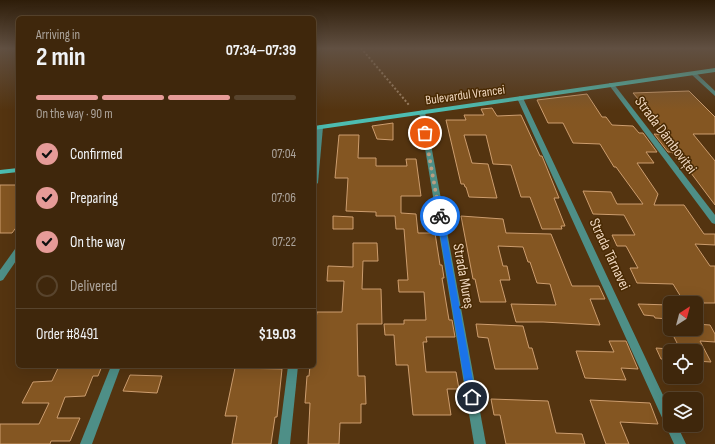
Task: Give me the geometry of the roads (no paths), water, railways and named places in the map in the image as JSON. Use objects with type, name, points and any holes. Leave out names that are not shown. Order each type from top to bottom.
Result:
[{"type":"street","name":"Bulevardul Vrancei","points":[[317,128],[715,70]]},
{"type":"street","points":[[693,73],[715,94]]},
{"type":"street","name":"Strada Dâmboviței","points":[[611,84],[715,221]]},
{"type":"street","name":"Strada Târnavei","points":[[520,98],[663,409]]},
{"type":"street","name":"Strada Mureș","points":[[422,112],[480,444]]},
{"type":"street","points":[[316,146],[317,128]]},
{"type":"street","points":[[0,172],[16,170]]},
{"type":"street","points":[[0,277],[16,254]]},
{"type":"street","points":[[86,444],[115,368]]},
{"type":"street","points":[[284,444],[293,368]]},
{"type":"street","name":"Strada Târnavei","points":[[674,432],[680,444]]}]
